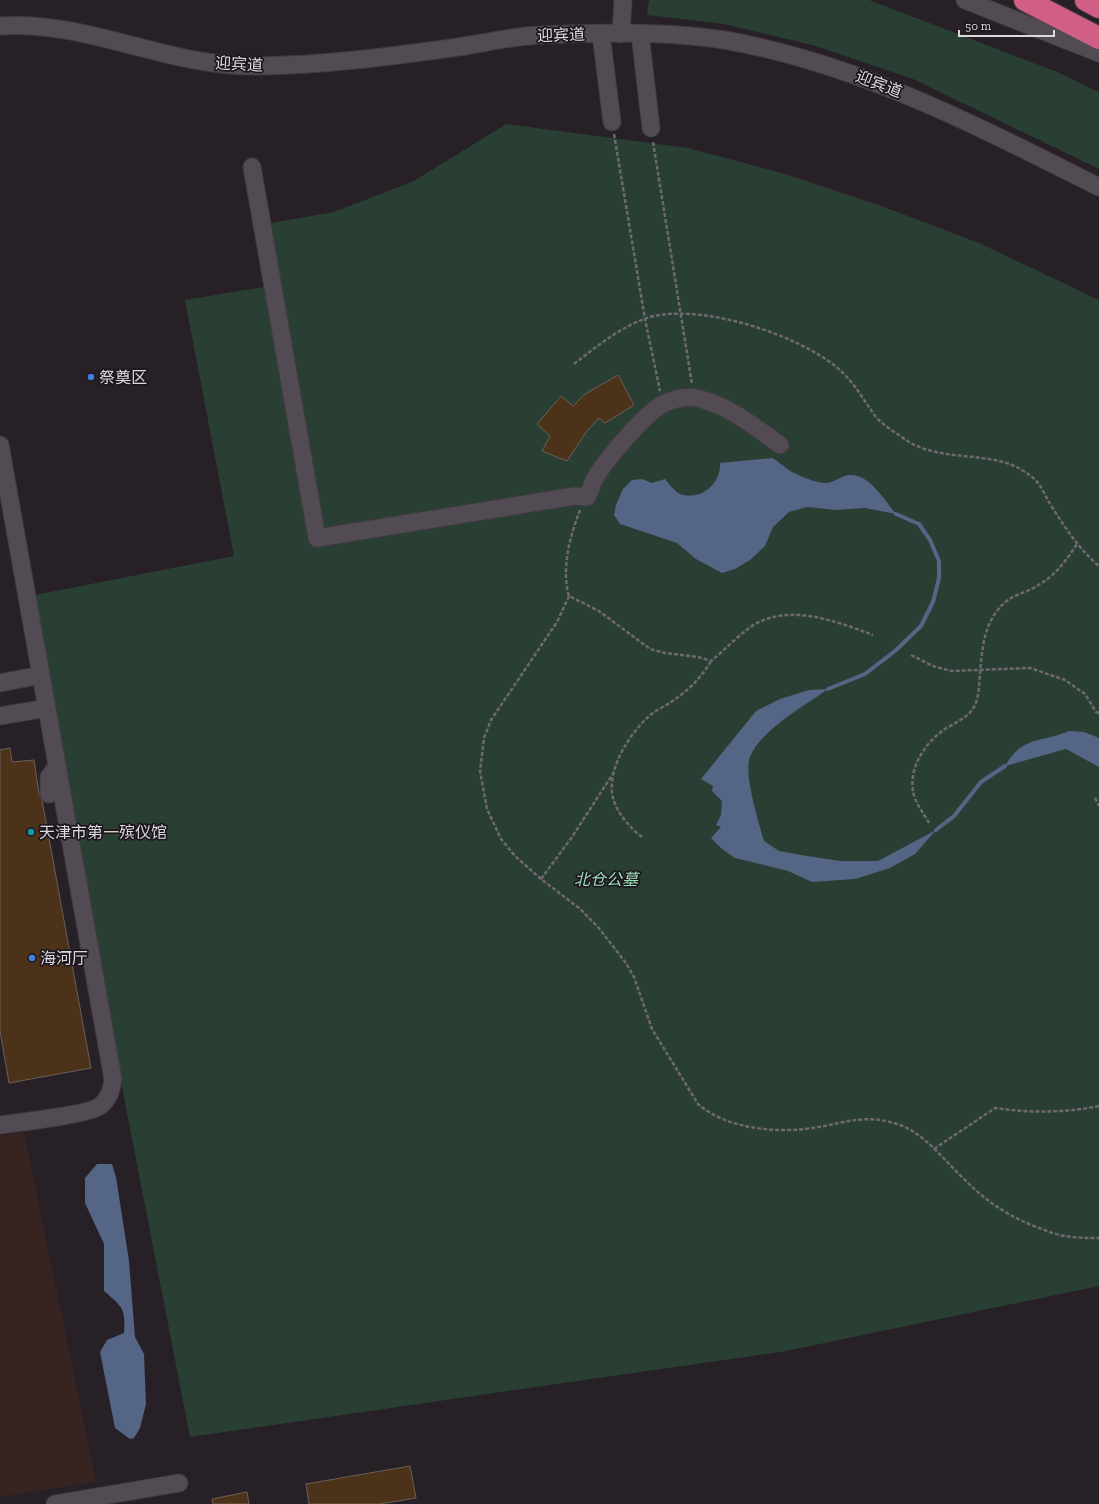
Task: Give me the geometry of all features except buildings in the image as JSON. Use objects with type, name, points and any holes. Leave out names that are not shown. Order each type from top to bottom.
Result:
[{"type":"highway","points":[[1025,0],[1099,38]]},
{"type":"highway","points":[[1086,0],[1099,7]]},
{"type":"street","points":[[621,34],[623,0]]},
{"type":"street","points":[[965,0],[1099,53]]},
{"type":"street","name":"迎宾道","points":[[0,26],[21,25],[88,34],[163,53],[212,63],[256,66],[340,62],[539,35],[640,34],[722,40],[796,55],[856,74],[895,89],[973,125],[1099,187]]},
{"type":"street","points":[[601,34],[612,122]]},
{"type":"street","points":[[640,34],[651,128]]},
{"type":"street","points":[[252,167],[317,538],[575,496],[587,497],[596,477],[617,449],[643,421],[662,404],[679,399],[694,397],[712,402],[726,409],[780,445]]},
{"type":"street","points":[[0,445],[113,1079],[112,1090],[104,1102],[94,1110],[0,1125]]},
{"type":"street","points":[[0,683],[41,675]]},
{"type":"street","points":[[0,716],[47,708]]},
{"type":"street","points":[[49,794],[49,777],[57,766]]},
{"type":"street","points":[[54,1504],[179,1483]]},
{"type":"path","points":[[612,122],[645,319],[662,404]]},
{"type":"path","points":[[651,128],[694,397]]},
{"type":"path","points":[[574,364],[622,330],[645,319],[681,313],[706,315],[760,328],[783,336],[803,345],[841,371],[862,395],[876,417],[888,428],[918,447],[946,455],[1005,463],[1022,470],[1040,483],[1051,506],[1082,552],[1099,566]]},
{"type":"path","points":[[587,497],[568,547],[565,583],[569,596],[557,622],[491,720],[481,750],[481,784],[486,809],[501,839],[515,856],[541,879],[579,908],[598,927],[626,963],[634,977],[652,1030],[698,1104],[707,1112],[746,1126],[773,1130],[818,1127],[861,1118],[879,1120],[900,1126],[922,1137],[976,1192],[996,1208],[1018,1220],[1059,1235],[1099,1238]]},
{"type":"path","points":[[929,823],[912,791],[914,774],[917,764],[927,744],[945,729],[960,721],[974,708],[979,689],[980,670],[987,626],[996,611],[1006,599],[1040,584],[1065,561],[1077,544]]},
{"type":"path","points":[[569,596],[599,611],[650,648],[665,653],[698,657],[711,661]]},
{"type":"path","points":[[642,837],[630,827],[613,799],[612,784],[620,757],[640,726],[649,716],[677,698],[692,685],[702,675],[711,661],[758,622],[773,618],[808,616],[837,623],[873,635]]},
{"type":"path","points":[[911,655],[933,666],[951,671],[1030,668],[1037,670],[1065,680],[1085,694],[1096,712],[1099,713]]},
{"type":"path","points":[[541,879],[572,836],[615,770]]},
{"type":"path","points":[[1095,798],[1099,806]]},
{"type":"path","points":[[934,1149],[995,1108],[1024,1112],[1076,1111],[1099,1106]]},
{"type":"shaded area","points":[[24,1132],[96,1482],[0,1497],[0,1136]]},
{"type":"green space","points":[[649,0],[869,0],[1057,72],[1099,92],[1099,169],[913,79],[816,46],[724,24],[647,15]]},
{"type":"green space","name":"北仓公墓","points":[[506,124],[688,148],[785,174],[884,207],[979,243],[1099,300],[1099,1286],[786,1351],[190,1437],[127,1113],[35,595],[234,556],[185,300],[276,285],[265,224],[334,212],[414,181]]},
{"type":"water","points":[[772,458],[792,472],[816,482],[827,483],[850,475],[864,479],[876,489],[896,514],[865,508],[836,510],[807,507],[789,512],[773,527],[765,546],[750,560],[735,569],[722,573],[696,559],[677,543],[620,524],[614,515],[616,505],[623,489],[632,480],[642,479],[652,483],[665,479],[680,494],[688,496],[695,495],[702,493],[713,484],[717,478],[720,463]]},
{"type":"water","points":[[828,689],[773,728],[756,747],[750,757],[748,764],[750,786],[764,841],[779,851],[807,856],[840,861],[878,861],[936,830],[915,854],[890,868],[855,879],[812,882],[788,871],[735,858],[722,849],[711,838],[721,827],[716,825],[721,815],[722,801],[712,791],[713,786],[701,779],[756,711],[780,699],[809,690]]},
{"type":"water","points":[[1069,731],[1084,732],[1099,738],[1099,767],[1066,749],[1005,766],[1012,756],[1026,744]]},
{"type":"water","points":[[97,1164],[112,1164],[116,1177],[129,1261],[135,1337],[144,1354],[146,1404],[140,1428],[134,1438],[130,1439],[115,1428],[100,1352],[107,1340],[124,1333],[124,1318],[122,1309],[104,1291],[104,1244],[85,1203],[85,1178]]},
{"type":"waterway","points":[[828,689],[865,674],[895,651],[921,626],[933,602],[939,578],[939,561],[930,540],[919,524],[896,514]]},
{"type":"waterway","points":[[936,830],[954,816],[981,782],[1005,766]]},
{"type":"place","name":"祭奠区","points":[[91,377]]},
{"type":"place","name":"天津市第一殡仪馆","points":[[31,832]]},
{"type":"place","name":"海河厅","points":[[32,958]]}]
